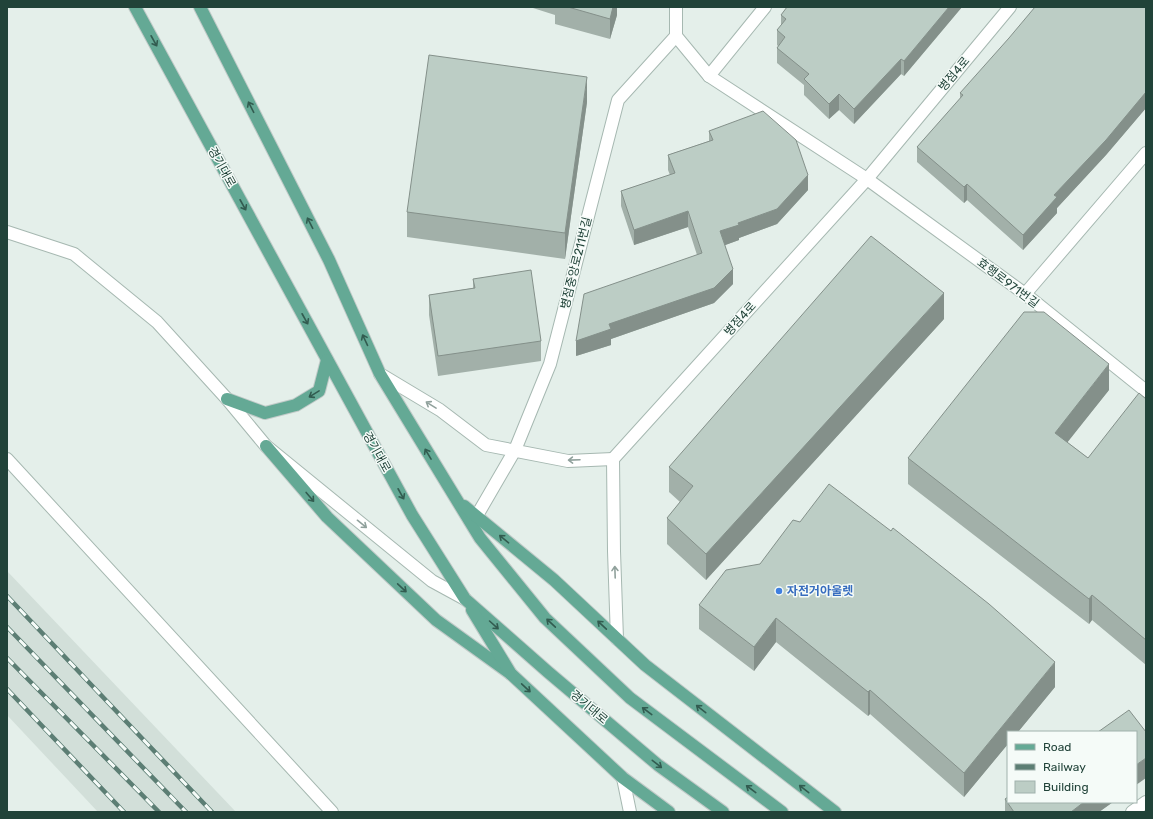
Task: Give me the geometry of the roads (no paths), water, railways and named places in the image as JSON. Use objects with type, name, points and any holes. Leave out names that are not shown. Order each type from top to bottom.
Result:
[{"type":"main road","name":"경기대로","points":[[135,7],[412,515],[465,599],[548,672],[658,765],[723,812]]},
{"type":"main road","points":[[200,7],[329,260],[380,374],[456,499],[474,520],[554,580],[645,665],[835,812]]},
{"type":"main road","points":[[227,399],[265,413],[296,405],[319,391],[327,360]]},
{"type":"main road","points":[[266,446],[327,517],[436,620],[511,674],[623,778],[669,812]]},
{"type":"main road","points":[[474,520],[480,538],[545,618],[630,698],[782,812]]},
{"type":"main road","points":[[465,599],[511,674]]},
{"type":"street","points":[[676,7],[676,36],[708,76],[867,179]]},
{"type":"street","points":[[708,76],[765,7]]},
{"type":"street","name":"병점4로","points":[[613,459],[867,179],[1010,7]]},
{"type":"street","name":"병점중앙로211번길","points":[[474,520],[515,450],[550,364],[618,100],[676,36]]},
{"type":"street","points":[[1025,294],[1146,152]]},
{"type":"street","name":"효행로971번길","points":[[867,179],[1025,294],[1146,391]]},
{"type":"street","points":[[7,232],[74,254],[157,322],[227,399],[266,446],[432,581],[465,599]]},
{"type":"street","points":[[380,374],[440,410],[486,445],[568,461],[613,459],[614,551],[618,639]]},
{"type":"street","points":[[7,459],[332,812]]},
{"type":"street","points":[[623,778],[630,812]]},
{"type":"street","points":[[1132,812],[1146,802]]},
{"type":"railway","points":[[7,596],[212,812]]},
{"type":"railway","points":[[7,627],[186,812]]},
{"type":"railway","points":[[7,658],[159,812]]},
{"type":"railway","points":[[7,689],[124,812]]},
{"type":"place","name":"자전거아울렛","points":[[779,591]]}]
